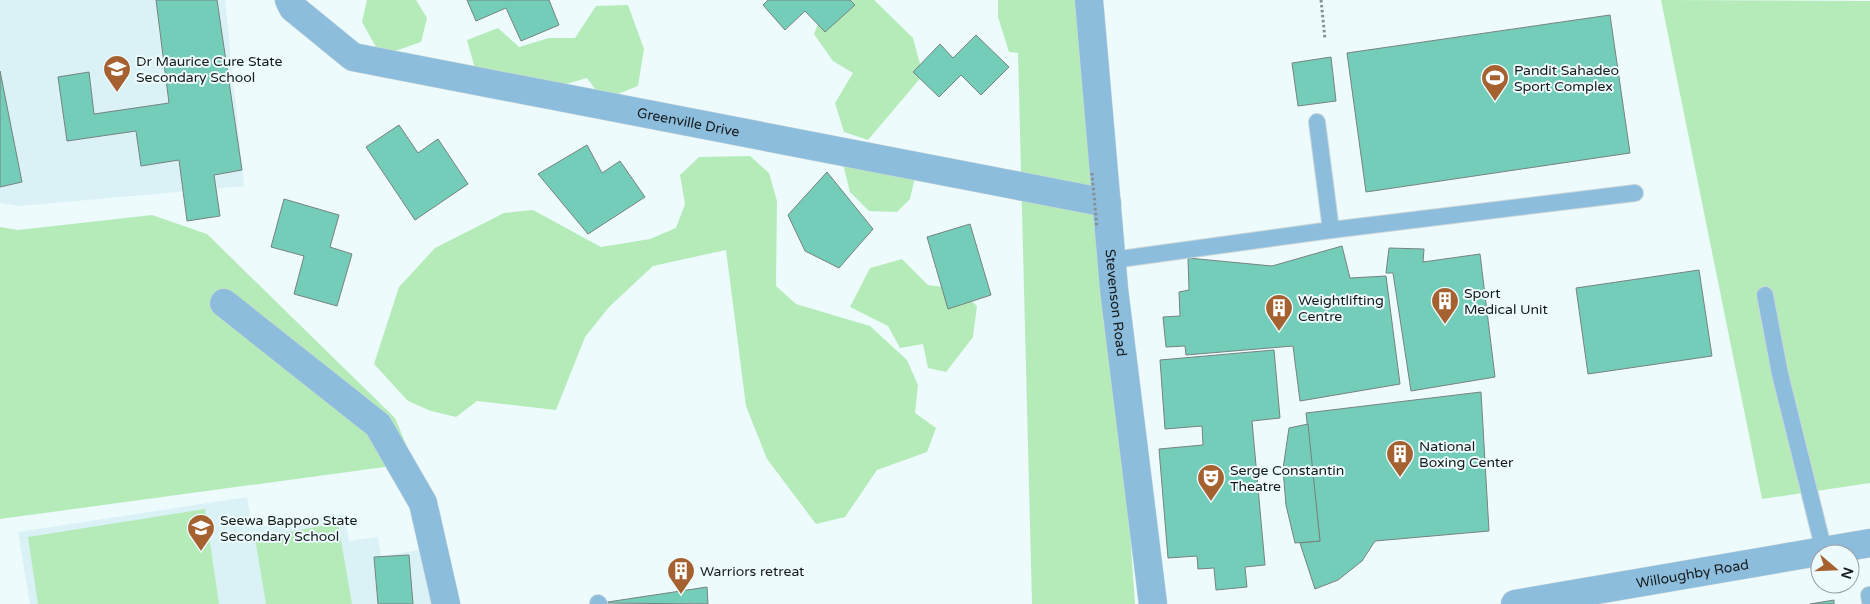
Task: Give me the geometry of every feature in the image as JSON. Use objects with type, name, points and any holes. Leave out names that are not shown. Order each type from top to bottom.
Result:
[{"type":"street","name":"Greenville Drive","points":[[289,0],[292,8],[353,58],[1107,203]]},
{"type":"street","name":"Stevenson Road","points":[[1089,0],[1114,289],[1153,604]]},
{"type":"street","points":[[224,303],[378,425],[423,503],[446,604]]},
{"type":"street","name":"Willoughby Road","points":[[1515,604],[1810,553]]},
{"type":"lane","points":[[1317,122],[1331,230]]},
{"type":"lane","points":[[1112,260],[1331,230],[1635,193]]},
{"type":"lane","points":[[1765,295],[1780,374],[1822,544]]},
{"type":"path","points":[[1321,0],[1325,39]]},
{"type":"path","points":[[1092,173],[1097,228]]},
{"type":"shaded area","name":"Dr Maurice Cure State Secondary School","points":[[0,0],[225,0],[244,186],[19,206],[0,203]]},
{"type":"shaded area","name":"Seewa Bappoo State Secondary School","points":[[247,497],[252,528],[344,514],[349,541],[378,537],[381,556],[427,549],[435,604],[30,604],[18,532]]},
{"type":"green space","points":[[367,0],[416,0],[427,18],[421,42],[381,56],[362,22]]},
{"type":"green space","points":[[830,0],[874,0],[913,38],[923,75],[868,140],[844,132],[835,103],[853,73],[833,61],[814,34],[823,11]]},
{"type":"green space","points":[[998,0],[1081,0],[1107,203],[1135,604],[1032,604],[1018,53],[1009,52],[998,17]]},
{"type":"green space","points":[[1661,0],[1870,1],[1870,483],[1762,499]]},
{"type":"green space","points":[[628,5],[644,49],[638,86],[603,100],[587,78],[552,88],[477,76],[467,40],[498,28],[519,47],[549,38],[575,38],[596,6]]},
{"type":"green space","points":[[750,156],[769,173],[777,201],[776,286],[796,304],[870,326],[907,360],[918,385],[915,413],[936,428],[927,452],[877,470],[845,517],[816,524],[767,459],[746,406],[726,250],[653,266],[609,307],[585,337],[556,410],[477,401],[456,417],[431,411],[408,401],[374,364],[399,287],[435,248],[504,213],[533,210],[601,247],[650,239],[676,228],[685,204],[680,175],[699,157]]},
{"type":"green space","points":[[843,164],[915,177],[910,199],[897,212],[869,211],[850,192]]},
{"type":"green space","points":[[152,215],[207,234],[395,418],[414,463],[0,519],[0,227],[18,230]]},
{"type":"green space","points":[[902,259],[928,285],[958,289],[977,306],[973,337],[946,372],[928,368],[923,344],[900,348],[888,326],[850,307],[870,268]]},
{"type":"green space","points":[[205,509],[219,604],[38,604],[28,537]]},
{"type":"green space","points":[[338,523],[352,604],[266,604],[255,538]]},
{"type":"building","points":[[156,0],[217,0],[242,170],[214,175],[220,216],[187,221],[179,160],[141,166],[136,131],[67,141],[58,77],[89,72],[94,114],[169,103]]},
{"type":"building","points":[[467,0],[549,0],[559,25],[521,41],[506,8],[476,21]]},
{"type":"building","points":[[768,0],[850,0],[855,5],[825,32],[805,11],[785,30],[763,5]]},
{"type":"building","name":"Pandit Sahadeo Sport Complex","points":[[1610,15],[1630,153],[1366,192],[1347,53]]},
{"type":"building","points":[[976,35],[1009,67],[981,95],[961,75],[939,97],[913,72],[940,44],[953,58]]},
{"type":"building","points":[[1331,57],[1336,101],[1298,106],[1292,63]]},
{"type":"building","points":[[0,71],[22,182],[0,187]]},
{"type":"building","points":[[399,125],[418,153],[438,139],[468,184],[415,220],[366,147]]},
{"type":"building","points":[[587,145],[602,173],[620,161],[645,197],[588,234],[538,174]]},
{"type":"building","points":[[827,172],[873,229],[839,268],[805,251],[788,215]]},
{"type":"building","points":[[284,199],[339,215],[330,247],[352,254],[337,306],[294,294],[304,256],[271,247]]},
{"type":"building","points":[[970,224],[991,295],[948,309],[927,237]]},
{"type":"building","name":"Weightlifting Centre","points":[[1342,246],[1350,278],[1386,276],[1400,384],[1300,401],[1293,346],[1186,355],[1185,346],[1166,347],[1163,317],[1180,316],[1179,292],[1189,290],[1188,258],[1272,266]]},
{"type":"building","name":"Sport Medical Unit","points":[[1389,248],[1424,249],[1423,262],[1480,254],[1495,377],[1411,391],[1393,273],[1386,273]]},
{"type":"building","points":[[1699,270],[1712,356],[1588,374],[1576,288]]},
{"type":"building","name":"Serge Constantin Theatre","points":[[1274,350],[1280,418],[1252,421],[1265,565],[1245,567],[1247,587],[1216,590],[1214,568],[1198,569],[1197,556],[1168,558],[1159,449],[1203,445],[1202,426],[1165,429],[1160,360]]},
{"type":"building","name":"National Boxing Center","points":[[1481,392],[1489,531],[1375,541],[1362,561],[1338,580],[1315,589],[1300,543],[1320,541],[1306,413]]},
{"type":"building","points":[[1308,424],[1320,541],[1295,543],[1286,505],[1283,469],[1289,428]]},
{"type":"building","points":[[409,555],[413,604],[378,604],[374,557]]},
{"type":"building","name":"Warriors retreat","points":[[707,587],[708,604],[601,603]]},
{"type":"building","points":[[1834,600],[1834,604],[1810,604]]},
{"type":"place","name":"Dr Maurice Cure State Secondary School","points":[[117,93]]},
{"type":"place","name":"Pandit Sahadeo Sport Complex","points":[[1495,102]]},
{"type":"place","name":"Sport Medical Unit","points":[[1445,325]]},
{"type":"place","name":"Weightlifting Centre","points":[[1279,332]]},
{"type":"place","name":"National Boxing Center","points":[[1400,478]]},
{"type":"place","name":"Serge Constantin Theatre","points":[[1211,502]]},
{"type":"place","name":"Seewa Bappoo State Secondary School","points":[[201,552]]},
{"type":"place","name":"Warriors retreat","points":[[681,595]]}]
